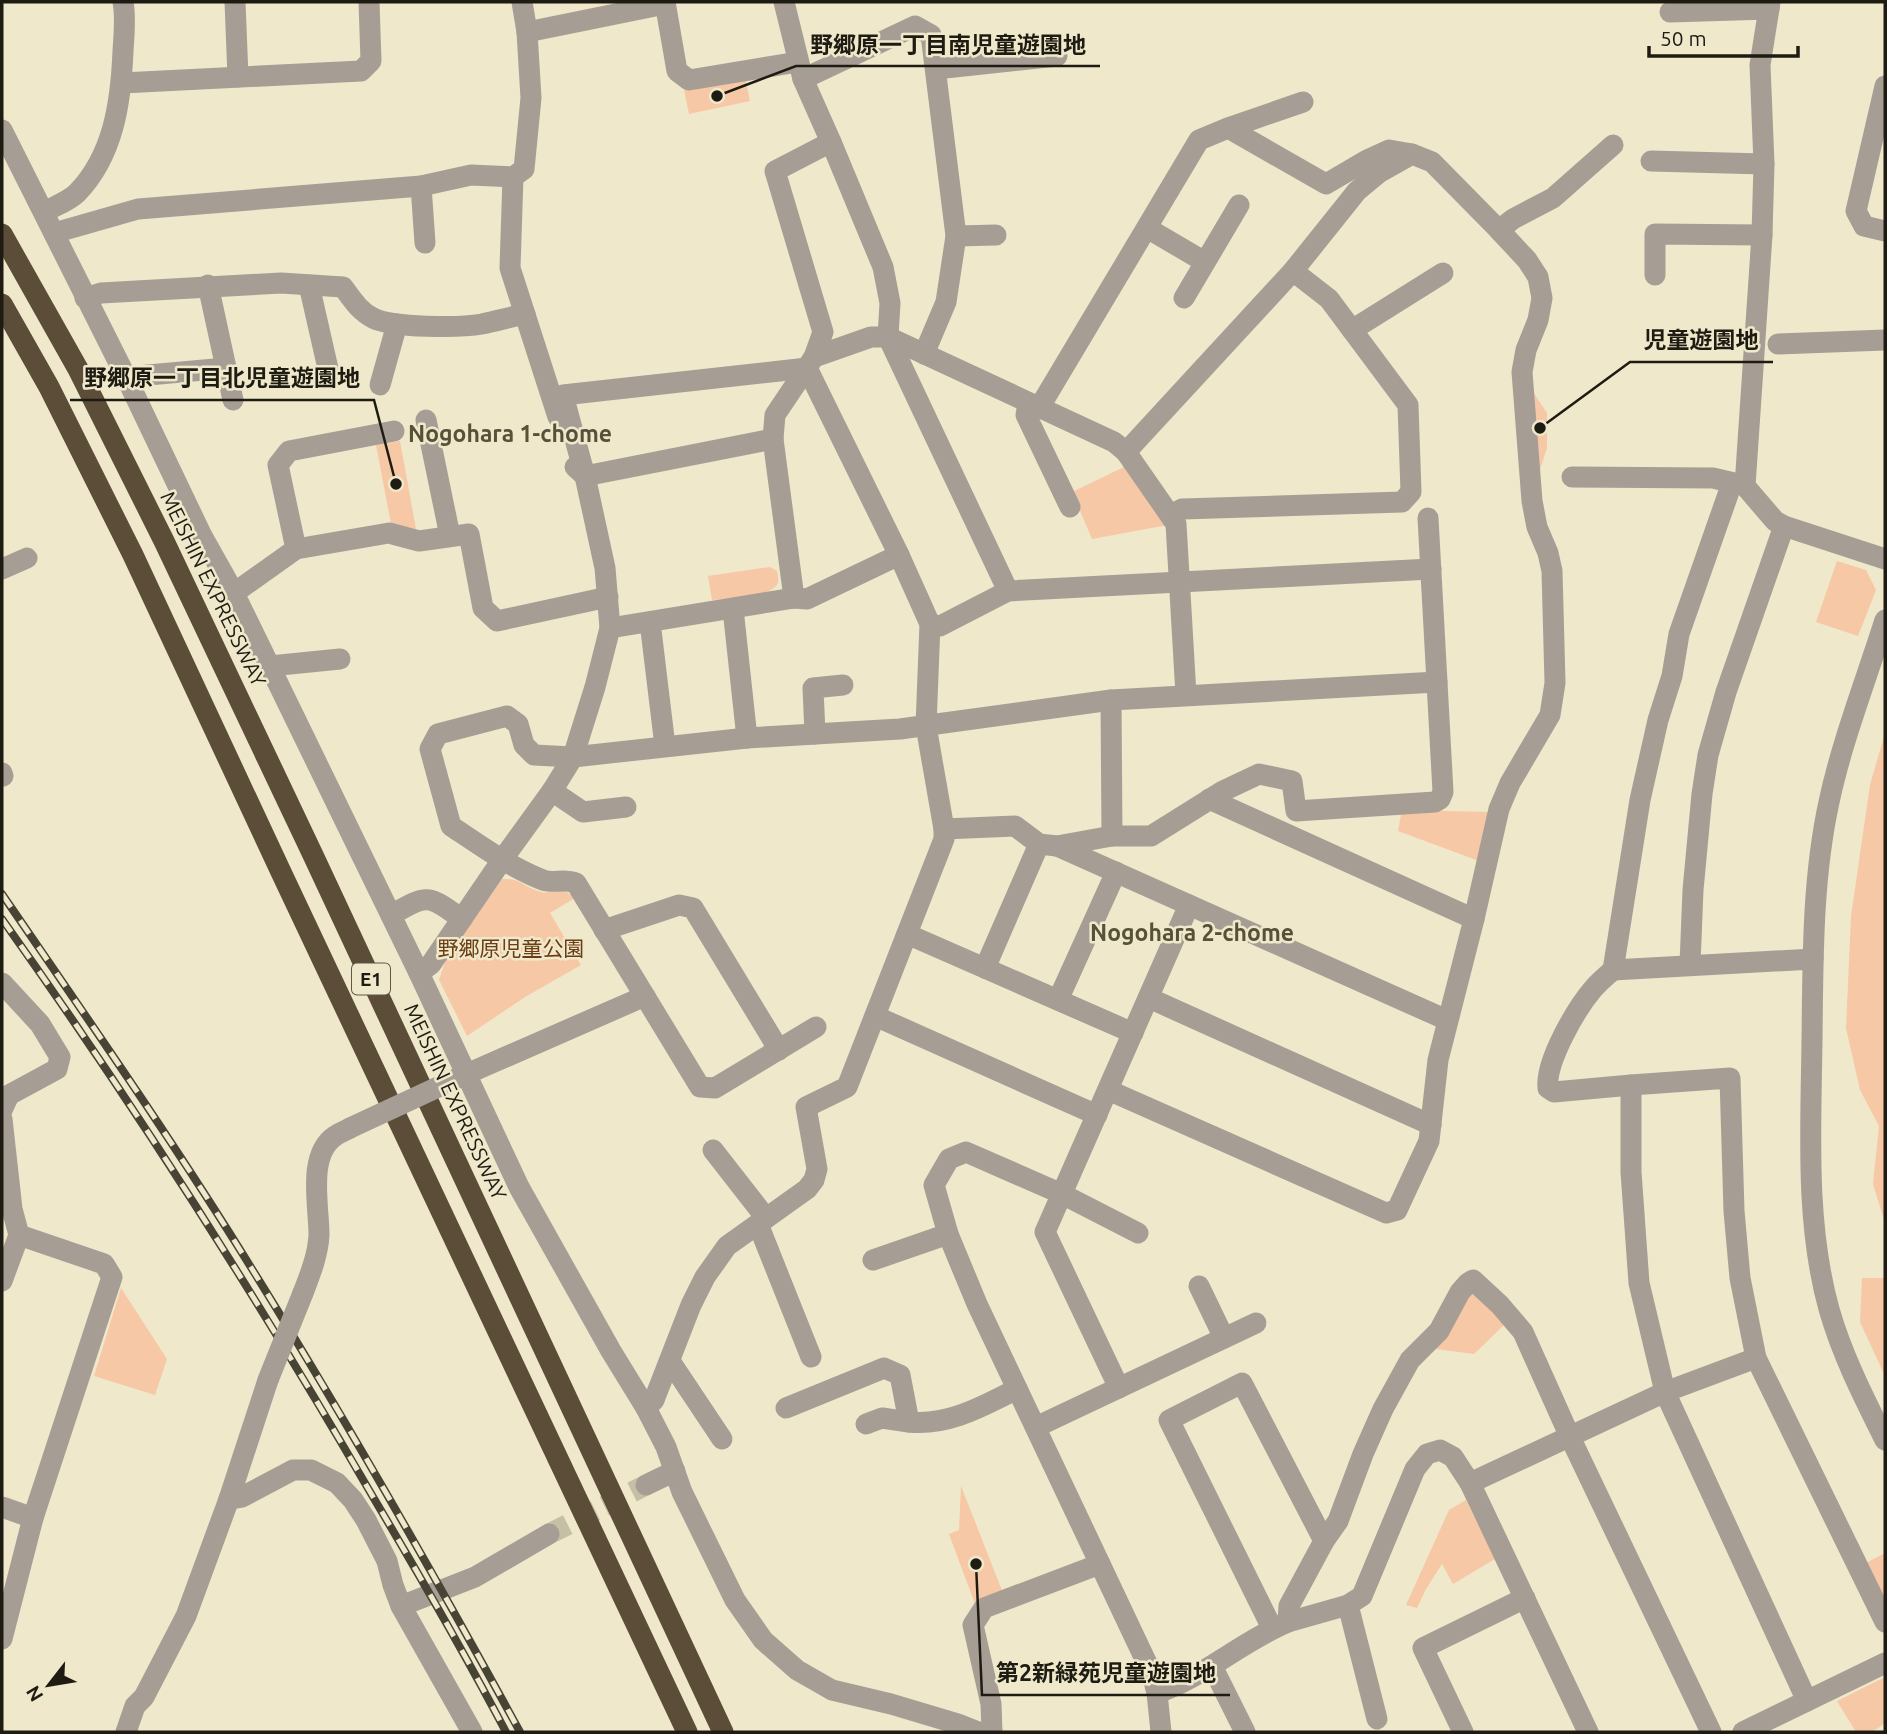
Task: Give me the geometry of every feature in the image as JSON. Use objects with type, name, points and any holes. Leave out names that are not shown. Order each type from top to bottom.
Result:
[{"type":"highway","name":"MEISHIN EXPRESSWAY","points":[[2,234],[78,369],[164,541],[723,1732]]},
{"type":"highway","name":"E1","points":[[2,304],[49,387],[133,555],[687,1732]]},
{"type":"street","points":[[44,212],[76,195],[96,168],[113,133],[122,83],[125,15],[123,2]]},
{"type":"street","points":[[235,2],[238,77]]},
{"type":"street","points":[[122,83],[361,71],[371,61],[369,2]]},
{"type":"street","points":[[54,233],[138,209],[422,187],[471,175],[513,177],[523,169],[531,99],[527,32],[522,2]]},
{"type":"street","points":[[784,2],[800,70],[883,267],[890,303],[888,337],[1008,591]]},
{"type":"street","points":[[527,32],[665,3],[677,71],[689,80],[800,70],[915,26],[931,35],[956,236],[946,302],[924,354]]},
{"type":"street","points":[[1613,970],[1636,824],[1658,720],[1672,676],[1679,634],[1739,484],[1762,235],[1764,164],[1760,65],[1769,6],[1670,12]]},
{"type":"street","points":[[936,69],[1057,56]]},
{"type":"street","points":[[1885,86],[1856,211],[1864,226],[1885,231]]},
{"type":"street","points":[[1070,507],[1026,415],[1147,228],[1199,140],[1303,102]]},
{"type":"street","points":[[1108,1090],[1386,1213],[1397,1210],[1429,1141],[1438,1060],[1447,1020],[1474,919],[1502,834],[1499,809],[1510,783],[1550,715],[1555,683],[1552,571],[1537,527],[1532,501],[1522,372],[1525,350],[1538,320],[1542,298],[1538,277],[1527,260],[1432,162],[1412,154],[1389,150],[1326,184],[1228,128]]},
{"type":"street","points":[[2,130],[202,536],[234,593],[419,973],[458,1078],[611,1351],[646,1408],[666,1447],[682,1492],[735,1600],[763,1640],[797,1670],[832,1690],[891,1704],[978,1732]]},
{"type":"street","points":[[794,598],[773,439],[775,415],[811,362],[823,332],[775,171],[831,142]]},
{"type":"street","points":[[1499,230],[1513,219],[1553,198],[1613,145]]},
{"type":"street","points":[[1126,452],[1293,271],[1357,191],[1380,172],[1412,154]]},
{"type":"street","points":[[1651,161],[1764,164]]},
{"type":"street","points":[[513,177],[510,268],[574,465],[585,476]]},
{"type":"street","points":[[422,187],[425,243]]},
{"type":"street","points":[[1184,298],[1239,205]]},
{"type":"street","points":[[1147,228],[1205,262]]},
{"type":"street","points":[[1655,275],[1655,234],[1762,235]]},
{"type":"street","points":[[956,236],[996,235]]},
{"type":"street","points":[[1171,515],[1182,509],[1402,502],[1411,492],[1408,405],[1329,299],[1293,271]]},
{"type":"street","points":[[1352,330],[1443,273]]},
{"type":"street","points":[[85,298],[101,293],[281,282],[343,287],[357,307],[375,319],[397,324],[479,324],[525,314]]},
{"type":"street","points":[[208,285],[233,400]]},
{"type":"street","points":[[309,285],[328,373]]},
{"type":"street","points":[[380,385],[397,324]]},
{"type":"street","points":[[419,973],[431,964],[573,757],[602,664],[610,628],[605,568],[585,476],[563,395],[811,362],[871,338],[888,337],[1114,442],[1126,452],[1176,524],[1186,695]]},
{"type":"street","points":[[1778,344],[1885,340]]},
{"type":"street","points":[[646,1408],[654,1400],[691,1306],[705,1278],[727,1246],[807,1189],[814,1180],[817,1169],[806,1107],[847,1087],[944,839],[926,726],[930,624],[811,362]]},
{"type":"street","points":[[125,377],[226,368]]},
{"type":"street","points":[[426,420],[450,536]]},
{"type":"street","points":[[296,549],[278,465],[289,451],[394,431]]},
{"type":"street","points":[[585,476],[773,439]]},
{"type":"street","points":[[1572,477],[1713,478],[1739,484],[1775,521],[1784,526],[1885,559]]},
{"type":"street","points":[[1048,845],[1112,836],[1151,836],[1209,799],[1259,774],[1292,781],[1296,810],[1435,802],[1440,799],[1443,792],[1428,518]]},
{"type":"street","points":[[1690,964],[1693,890],[1708,755],[1726,692],[1784,526]]},
{"type":"street","points":[[234,593],[296,549],[389,533],[419,541],[469,534],[483,608],[497,621],[608,597]]},
{"type":"street","points":[[610,628],[794,598],[807,599],[899,555]]},
{"type":"street","points":[[2,569],[27,558]]},
{"type":"street","points":[[930,624],[940,626],[1008,591],[1431,569]]},
{"type":"street","points":[[733,609],[747,738]]},
{"type":"street","points":[[1885,620],[1829,803],[1821,856],[1813,959],[1811,1078],[1813,1228],[1820,1271],[1843,1349],[1885,1440]]},
{"type":"street","points":[[650,622],[665,746]]},
{"type":"street","points":[[270,666],[340,659]]},
{"type":"street","points":[[816,1027],[716,1088],[700,1087],[576,883],[567,880],[547,882],[502,860],[452,826],[430,749],[438,734],[507,716],[519,724],[524,745],[534,755],[573,757],[747,738],[900,729],[1111,700],[1437,682]]},
{"type":"street","points":[[815,734],[813,688],[843,685]]},
{"type":"street","points":[[1111,700],[1112,836]]},
{"type":"street","points":[[552,790],[583,812],[626,807]]},
{"type":"street","points":[[1209,799],[1474,919]]},
{"type":"street","points":[[944,829],[1015,826],[1048,845],[1116,872],[1447,1020]]},
{"type":"street","points":[[985,968],[1048,845]]},
{"type":"street","points":[[1058,1000],[1116,872]]},
{"type":"street","points":[[391,915],[418,900],[436,900],[462,919]]},
{"type":"street","points":[[604,930],[679,905],[693,908],[779,1050]]},
{"type":"street","points":[[1119,1388],[1045,1232],[1189,905]]},
{"type":"street","points":[[906,934],[1133,1032]]},
{"type":"street","points":[[1813,959],[1613,970],[1592,989],[1569,1024],[1550,1065],[1547,1079],[1548,1088],[1554,1092],[1730,1078],[1734,1211],[1740,1278],[1756,1358],[1885,1622]]},
{"type":"street","points":[[2,983],[40,1024],[60,1057],[57,1069],[9,1095],[2,1110]]},
{"type":"street","points":[[126,1732],[135,1706],[144,1697],[186,1616],[229,1499],[268,1380],[312,1267],[319,1237],[317,1190],[322,1150],[335,1136],[350,1128],[645,996]]},
{"type":"street","points":[[1149,998],[1431,1125]]},
{"type":"street","points":[[875,1016],[1097,1115]]},
{"type":"street","points":[[1631,1084],[1631,1172],[1639,1283],[1665,1392],[1807,1701]]},
{"type":"street","points":[[2,1119],[5,1177],[19,1235],[2,1281]]},
{"type":"street","points":[[713,1150],[762,1221],[811,1357]]},
{"type":"street","points":[[1138,1233],[1062,1194],[966,1152],[949,1159],[934,1185],[948,1234],[977,1304],[1152,1674],[1161,1732]]},
{"type":"street","points":[[873,1260],[948,1234]]},
{"type":"street","points":[[2,1639],[33,1518],[112,1277],[104,1264],[19,1235]]},
{"type":"street","points":[[1280,1625],[1324,1541],[1338,1521],[1363,1454],[1410,1360],[1438,1331],[1460,1292],[1473,1280],[1500,1305],[1522,1332],[1711,1732]]},
{"type":"street","points":[[1199,1286],[1224,1338]]},
{"type":"street","points":[[1036,1427],[1256,1323]]},
{"type":"street","points":[[1469,1483],[1665,1392],[1756,1358]]},
{"type":"street","points":[[670,1362],[722,1439]]},
{"type":"street","points":[[786,1408],[884,1368],[900,1375],[909,1422]]},
{"type":"street","points":[[1280,1625],[1169,1420],[1242,1383],[1324,1541]]},
{"type":"street","points":[[866,1424],[882,1418],[926,1424],[963,1416],[1017,1389]]},
{"type":"street","points":[[1157,1693],[1175,1687],[1280,1625],[1348,1605],[1362,1596],[1415,1469],[1427,1454],[1440,1450],[1453,1457],[1469,1483],[1588,1732]]},
{"type":"street","points":[[229,1499],[242,1497],[293,1469],[311,1470],[337,1483],[353,1500],[366,1520],[387,1561],[401,1606],[472,1732]]},
{"type":"street","points":[[646,1485],[675,1471]]},
{"type":"street","points":[[2,1507],[33,1518]]},
{"type":"street","points":[[401,1606],[475,1577],[549,1534]]},
{"type":"street","points":[[992,1732],[991,1703],[973,1625],[978,1617],[984,1608],[1100,1564]]},
{"type":"street","points":[[1463,1732],[1423,1648],[1525,1598]]},
{"type":"street","points":[[1348,1605],[1377,1719]]},
{"type":"street","points":[[1743,1732],[1885,1663]]},
{"type":"street","points":[[1212,1666],[1245,1732]]},
{"type":"green space","points":[[745,77],[750,101],[689,114],[684,90]]},
{"type":"green space","points":[[1531,389],[1547,413],[1547,448],[1538,476]]},
{"type":"green space","points":[[400,441],[416,529],[391,524],[376,445]]},
{"type":"green space","points":[[1124,467],[1168,525],[1092,539],[1072,492]]},
{"type":"green space","points":[[1837,561],[1866,570],[1876,590],[1858,636],[1816,622]]},
{"type":"green space","points":[[770,567],[777,571],[778,580],[777,585],[770,590],[754,595],[712,600],[708,576]]},
{"type":"green space","points":[[1885,733],[1885,1223],[1873,1184],[1879,1126],[1860,1090],[1846,1028],[1851,916],[1870,785]]},
{"type":"green space","points":[[1402,810],[1492,812],[1479,861],[1398,831]]},
{"type":"green space","name":"野郷原児童公園","points":[[502,879],[518,881],[547,893],[564,891],[575,898],[550,913],[581,965],[525,997],[467,1036],[439,980],[446,959]]},
{"type":"green space","points":[[1862,1278],[1885,1278],[1885,1376],[1860,1322]]},
{"type":"green space","points":[[121,1288],[167,1359],[155,1395],[94,1376]]},
{"type":"green space","points":[[1471,1290],[1505,1324],[1474,1354],[1436,1349]]},
{"type":"green space","points":[[961,1486],[1003,1593],[975,1604],[949,1534],[959,1530]]},
{"type":"green space","points":[[1466,1500],[1495,1559],[1453,1584],[1442,1564],[1417,1608],[1406,1605],[1449,1510]]},
{"type":"green space","points":[[1885,1553],[1885,1601],[1866,1563]]},
{"type":"green space","points":[[1885,1677],[1885,1723],[1872,1732],[1856,1732],[1837,1701]]},
{"type":"tunnel","points":[[549,1534],[646,1485]]},
{"type":"railway","points":[[2,894],[161,1127],[252,1269],[322,1383],[520,1732]]},
{"type":"railway","points":[[2,919],[101,1061],[242,1279],[410,1559],[506,1732]]},
{"type":"place","name":"野郷原一丁目南児童遊園地","points":[[717,96]]},
{"type":"place","name":"児童遊園地","points":[[1540,428]]},
{"type":"place","name":"野郷原一丁目北児童遊園地","points":[[396,484]]},
{"type":"place","name":"第2新緑苑児童遊園地","points":[[976,1564]]},
{"type":"district","name":"Nogohara 1-chome","points":[[510,434]]},
{"type":"district","name":"Nogohara 2-chome","points":[[1192,933]]}]
